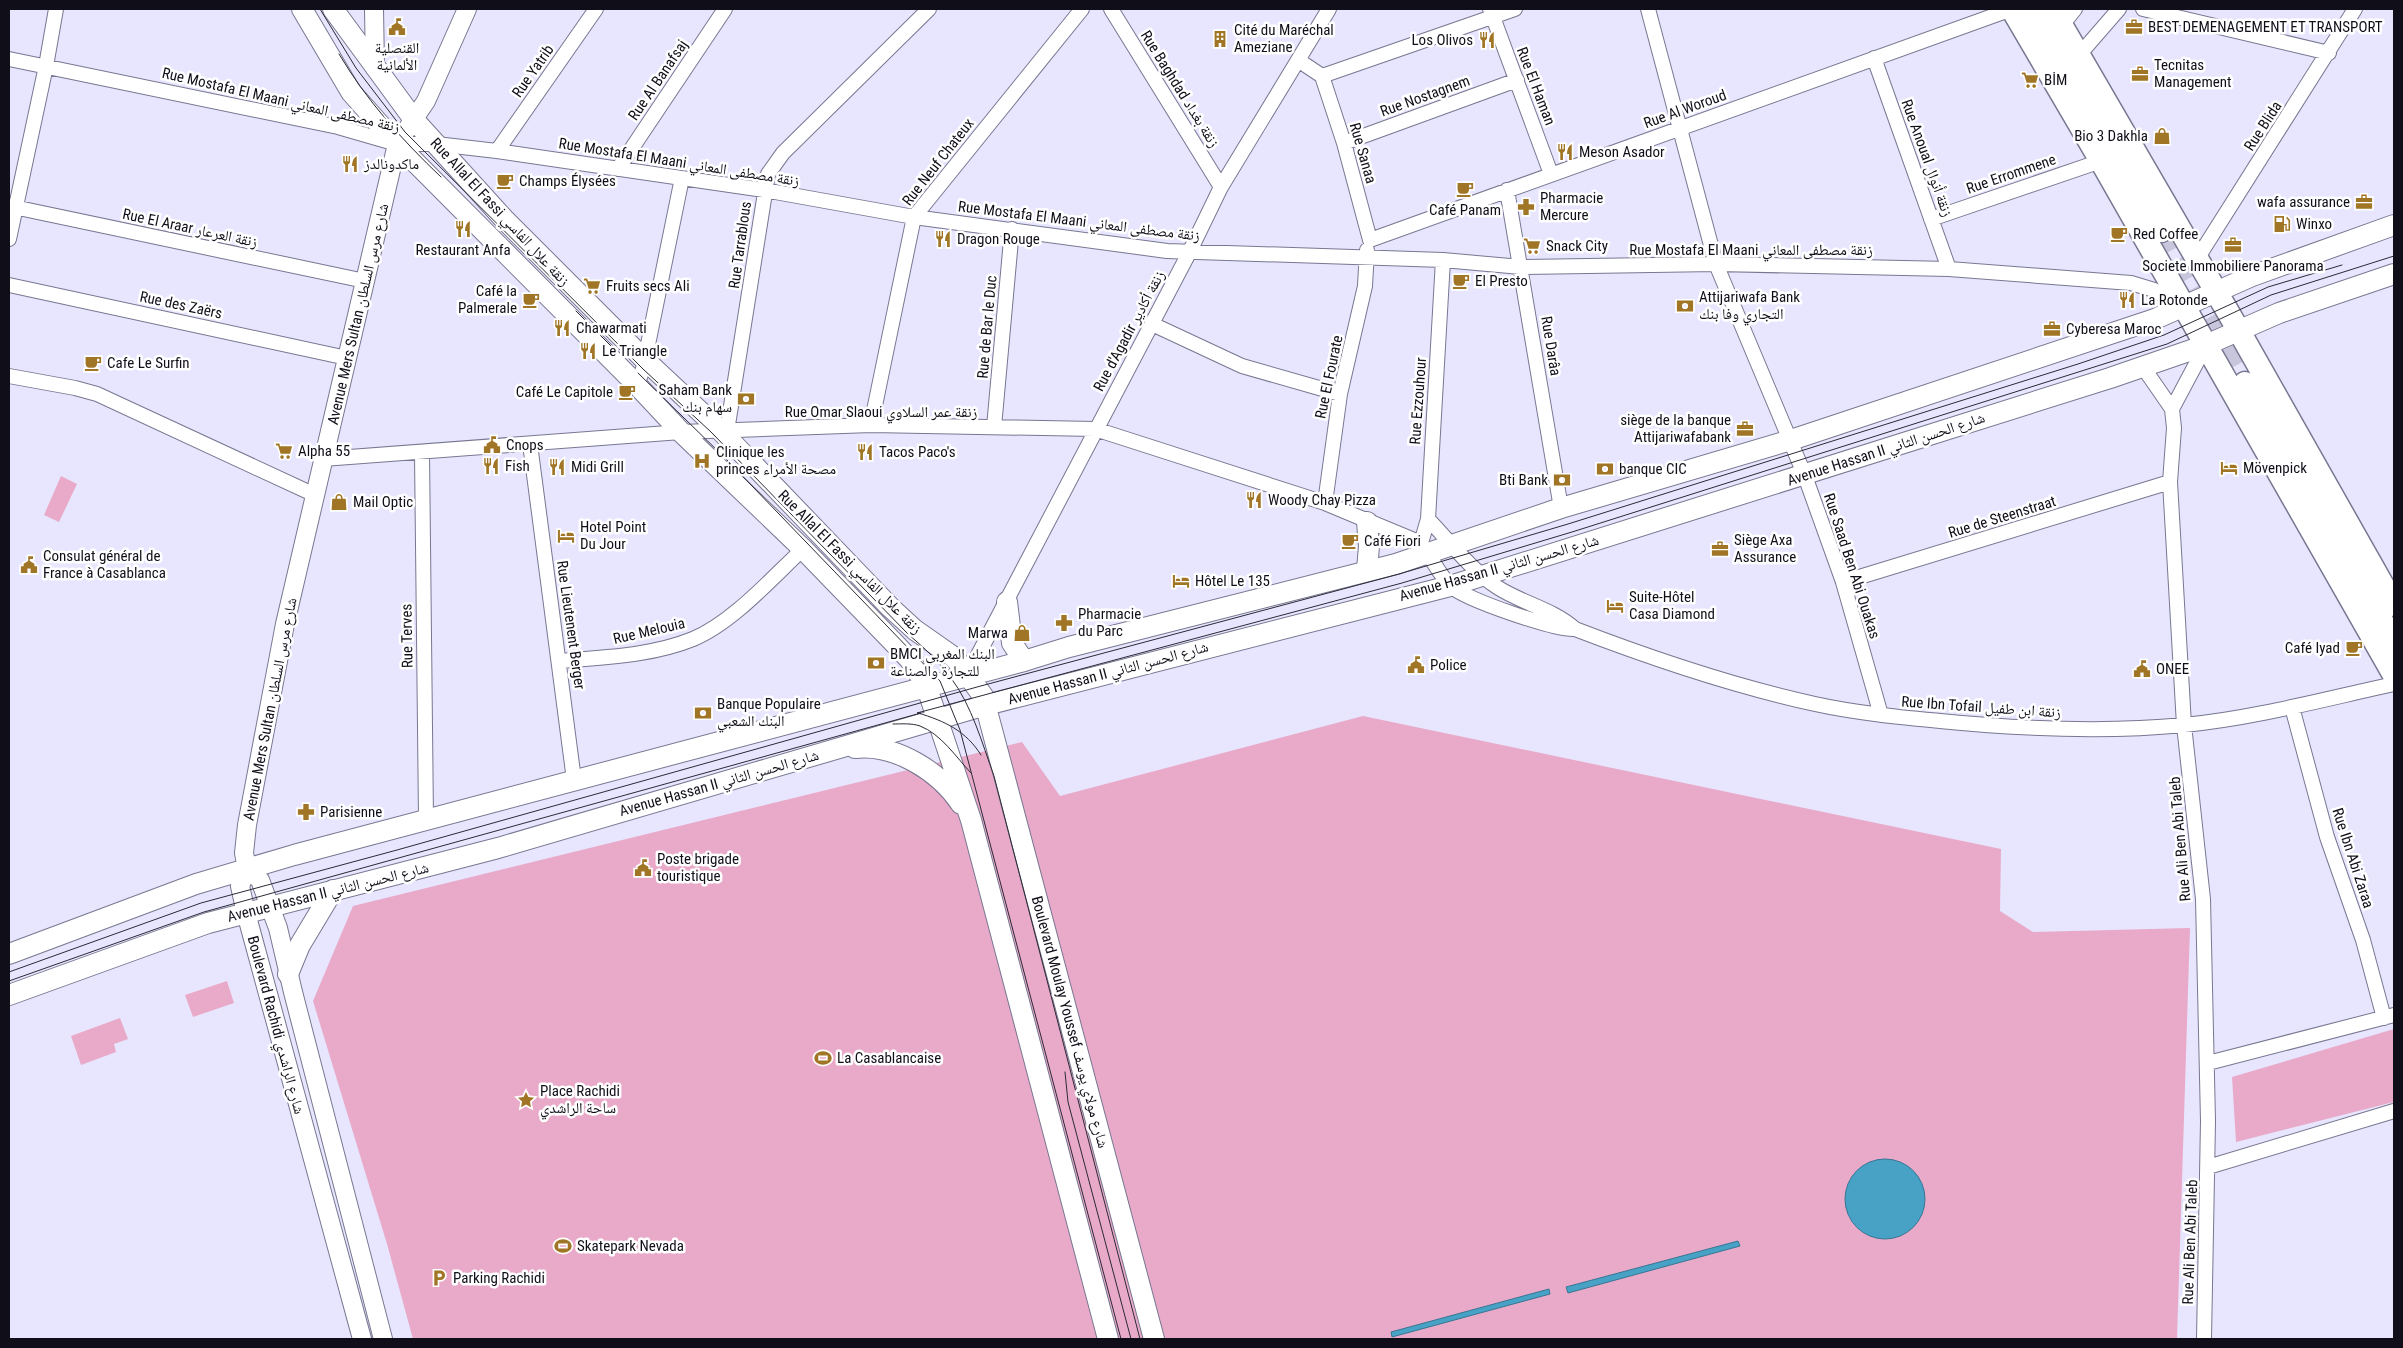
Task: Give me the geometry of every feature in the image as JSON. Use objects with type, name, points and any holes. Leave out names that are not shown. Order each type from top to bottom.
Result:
[{"type":"main road","name":"Rue Allal El Fassi زنقة علال الفاسي","points":[[302,9],[351,92],[397,144],[636,385],[680,432],[803,549],[898,646],[910,660],[926,685],[937,718]]},
{"type":"main road","name":"Rue Allal El Fassi زنقة علال الفاسي","points":[[333,9],[415,120],[504,219],[645,360],[724,431],[891,608],[915,630],[955,658],[983,696],[986,705]]},
{"type":"main road","points":[[2012,9],[2101,161],[2394,675]]},
{"type":"main road","points":[[2033,9],[2161,230]]},
{"type":"main road","points":[[2063,14],[2079,55],[2239,331],[2394,605]]},
{"type":"main road","points":[[9,954],[196,884],[426,818],[926,685],[1024,661],[1069,646],[1367,570],[1424,548],[1453,545],[1561,508],[1791,440],[2155,319],[2215,291],[2394,225]]},
{"type":"main road","name":"Avenue Hassan II شارع الحسن الثاني","points":[[9,995],[208,923],[498,848],[937,718],[1450,586],[1805,476],[2143,367],[2206,345],[2280,313],[2394,274]]},
{"type":"main road","points":[[2245,382],[2394,642]]},
{"type":"main road","points":[[1367,522],[1369,546],[1367,570]]},
{"type":"main road","points":[[1007,602],[1012,643],[1024,661]]},
{"type":"main road","name":"Boulevard Moulay Youssef شارع مولاي يوسف","points":[[986,705],[1154,1339]]},
{"type":"main road","points":[[937,718],[971,820],[1108,1339]]},
{"type":"main road","points":[[831,750],[866,746],[909,759],[923,766],[954,793],[971,820]]},
{"type":"main road","points":[[288,974],[303,939],[333,890]]},
{"type":"street","points":[[9,239],[12,207],[46,66],[56,9]]},
{"type":"street","points":[[374,9],[375,68]]},
{"type":"street","name":"Avenue Mers Sultan شارع مرس السلطان","points":[[247,869],[244,853],[246,825],[285,624],[397,144],[415,120],[426,101],[467,9]]},
{"type":"street","name":"Rue Yatrib","points":[[497,151],[596,9]]},
{"type":"street","name":"Rue Al Banafsaj","points":[[618,169],[725,9]]},
{"type":"street","name":"Rue Tarrablous","points":[[724,431],[764,190],[770,170],[783,153],[929,9]]},
{"type":"street","name":"Rue Neuf Chateux","points":[[871,425],[914,217],[1082,9]]},
{"type":"street","name":"Rue Baghdad زنقة بغداد","points":[[1111,9],[1221,187]]},
{"type":"street","name":"Rue d'Agadir زنقة أكادير","points":[[968,674],[1189,253],[1221,187],[1329,9]]},
{"type":"street","points":[[1298,60],[1322,76],[1491,13],[1515,9]]},
{"type":"street","name":"Rue Saad Ben Abi Ouakas","points":[[1648,9],[1716,264],[1805,476],[1843,582],[1881,715]]},
{"type":"street","name":"Rue Al Woroud","points":[[1370,240],[2012,9]]},
{"type":"street","points":[[2079,55],[2119,9]]},
{"type":"street","points":[[2143,9],[2329,53]]},
{"type":"street","name":"Rue Blida","points":[[2197,259],[2329,53],[2355,9]]},
{"type":"street","name":"Rue El Haman","points":[[1491,13],[1551,174]]},
{"type":"street","name":"Rue Anoual زنقة أنوال","points":[[1874,58],[1949,269]]},
{"type":"street","name":"Rue Mostafa El Maani زنقة مصطفى المعاني","points":[[9,59],[338,127],[397,144],[436,144],[497,151],[764,190],[914,217],[1189,253],[1443,260],[1521,267],[1716,264],[1949,269],[2131,284],[2154,290],[2184,307]]},
{"type":"street","name":"Rue Sanaa","points":[[1322,76],[1344,143],[1370,240]]},
{"type":"street","name":"Rue Nostagnem","points":[[1344,143],[1517,80]]},
{"type":"street","name":"Rue Errommene","points":[[1931,219],[2101,161]]},
{"type":"street","points":[[636,385],[645,360],[682,178]]},
{"type":"street","name":"Rue Darâa","points":[[1507,190],[1561,508]]},
{"type":"street","name":"Rue El Araar زنقة العرعار","points":[[12,207],[365,281]]},
{"type":"street","name":"Rue de Bar le Duc","points":[[994,427],[1012,230]]},
{"type":"street","name":"Rue El Fourate","points":[[1325,503],[1340,394],[1365,286],[1365,258],[1370,240]]},
{"type":"street","name":"Rue Ezzouhour","points":[[1424,548],[1428,519],[1443,260]]},
{"type":"street","name":"Rue des Zaërs","points":[[9,285],[347,358]]},
{"type":"street","points":[[1152,324],[1233,363],[1340,394]]},
{"type":"street","points":[[2143,367],[2172,409],[2206,345]]},
{"type":"street","points":[[9,376],[97,394],[315,494]]},
{"type":"street","name":"Rue Ali Ben Abi Taleb","points":[[2172,409],[2174,428],[2170,482],[2184,725],[2203,899],[2208,1063],[2208,1167],[2204,1339]]},
{"type":"street","name":"Rue Omar Slaoui زنقة عمر السلاوي","points":[[323,460],[680,432],[871,425],[1096,429],[1325,503],[1424,548]]},
{"type":"street","name":"Rue Lieutenent Berger","points":[[530,444],[560,661],[574,780]]},
{"type":"street","name":"Rue Terves","points":[[422,453],[426,818]]},
{"type":"street","name":"Rue de Steenstraat","points":[[1843,582],[2170,482]]},
{"type":"street","name":"Rue Ibn Tofail زنقة ابن طفيل","points":[[1428,519],[1482,575],[1504,592],[1560,618],[1575,629],[1688,670],[1816,704],[1881,715],[2004,728],[2102,730],[2184,725],[2292,707],[2394,684]]},
{"type":"street","points":[[1424,548],[1450,586]]},
{"type":"street","name":"Rue Melouia","points":[[560,661],[632,655],[693,639],[746,603],[803,549]]},
{"type":"street","name":"Rue Ibn Tofail زنقة ابن طفيل","points":[[1450,586],[1466,595],[1523,616],[1563,629],[1575,629]]},
{"type":"street","name":"Rue Ibn Abi Zaraa","points":[[2292,707],[2327,836],[2389,1017]]},
{"type":"street","name":"Boulevard Rachidi شارع الراشدي","points":[[362,1339],[246,913],[240,886],[247,869],[260,880],[272,906],[383,1339]]},
{"type":"street","points":[[2208,1063],[2389,1017]]},
{"type":"street","points":[[2208,1167],[2394,1111]]},
{"type":"shaded area","points":[[61,476],[77,484],[59,522],[44,515]]},
{"type":"shaded area","points":[[1363,716],[2001,849],[2000,911],[2033,932],[2190,928],[2177,1339],[413,1339],[387,1244],[313,1001],[353,906],[1022,742],[1060,796]]},
{"type":"shaded area","points":[[227,981],[234,1003],[193,1017],[185,995]]},
{"type":"shaded area","points":[[120,1018],[128,1039],[114,1044],[116,1052],[81,1065],[71,1036]]},
{"type":"shaded area","points":[[2394,1029],[2394,1102],[2236,1142],[2232,1077]]},
{"type":"water","points":[[1885,1159],[1900,1162],[1913,1171],[1922,1184],[1925,1199],[1922,1214],[1913,1227],[1900,1236],[1885,1239],[1870,1236],[1857,1227],[1848,1214],[1845,1199],[1848,1184],[1857,1171],[1870,1162]]},
{"type":"water","points":[[1738,1241],[1740,1246],[1568,1293],[1566,1287]]},
{"type":"water","points":[[1549,1289],[1550,1294],[1392,1337],[1391,1332]]},
{"type":"tunnel","points":[[2161,231],[2245,383]]},
{"type":"tram line","points":[[320,9],[356,68],[405,132],[643,369],[711,432],[908,634],[936,660],[965,700],[994,776],[1140,1339]]},
{"type":"tram line","points":[[339,54],[373,104],[441,177]]},
{"type":"tram line","points":[[9,981],[204,912],[921,713],[917,713],[1402,583],[1572,532],[2167,344],[2271,295],[2394,256]]},
{"type":"tram line","points":[[9,972],[201,903],[977,687],[1399,574],[1568,524],[2078,364],[2164,335],[2268,287],[2342,265]]},
{"type":"tram line","points":[[576,311],[611,346]]},
{"type":"tram line","points":[[638,373],[726,459],[940,681],[960,730],[1121,1339]]},
{"type":"tram line","points":[[918,713],[946,723],[962,733],[981,755]]},
{"type":"tram line","points":[[893,724],[914,724],[935,734],[971,773]]},
{"type":"tram line","points":[[1065,1072],[1068,1102],[1131,1339]]},
{"type":"place","name":"القنصلية الألمانية","points":[[397,27]]},
{"type":"place","name":"BEST DEMENAGEMENT ET TRANSPORT","points":[[2134,27]]},
{"type":"place","name":"Cité du Maréchal Ameziane","points":[[1220,39]]},
{"type":"place","name":"Los Olivos","points":[[1487,40]]},
{"type":"place","name":"Tecnitas Management","points":[[2140,74]]},
{"type":"place","name":"BİM","points":[[2030,80]]},
{"type":"place","name":"Bio 3 Dakhla","points":[[2162,136]]},
{"type":"place","name":"Meson Asador","points":[[1565,152]]},
{"type":"place","name":"ماكدونالدز","points":[[350,164]]},
{"type":"place","name":"Champs Élysées","points":[[505,181]]},
{"type":"place","name":"Café Panam","points":[[1465,189]]},
{"type":"place","name":"wafa assurance","points":[[2364,202]]},
{"type":"place","name":"Pharmacie Mercure","points":[[1526,207]]},
{"type":"place","name":"Winxo","points":[[2282,224]]},
{"type":"place","name":"Restaurant Anfa","points":[[463,229]]},
{"type":"place","name":"Red Coffee","points":[[2119,234]]},
{"type":"place","name":"Dragon Rouge","points":[[943,239]]},
{"type":"place","name":"Societe Immobiliere Panorama","points":[[2233,245]]},
{"type":"place","name":"Snack City","points":[[1532,246]]},
{"type":"place","name":"El Presto","points":[[1461,281]]},
{"type":"place","name":"Fruits secs Ali","points":[[592,286]]},
{"type":"place","name":"Café la Palmerale","points":[[531,300]]},
{"type":"place","name":"La Rotonde","points":[[2127,300]]},
{"type":"place","name":"Attijariwafa Bank التجاري وفا بنك","points":[[1685,306]]},
{"type":"place","name":"Chawarmati","points":[[562,328]]},
{"type":"place","name":"Cyberesa Maroc","points":[[2052,329]]},
{"type":"place","name":"Le Triangle","points":[[588,351]]},
{"type":"place","name":"Cafe Le Surfin","points":[[93,363]]},
{"type":"place","name":"Café Le Capitole","points":[[627,392]]},
{"type":"place","name":"Saham Bank سهام بنك","points":[[746,399]]},
{"type":"place","name":"siège de la banque Attijariwafabank","points":[[1745,429]]},
{"type":"place","name":"Cnops","points":[[492,445]]},
{"type":"place","name":"Alpha 55","points":[[284,451]]},
{"type":"place","name":"Tacos Paco's","points":[[865,452]]},
{"type":"place","name":"Clinique les princes مصحة الأمراء","points":[[702,461]]},
{"type":"place","name":"Fish","points":[[491,466]]},
{"type":"place","name":"Midi Grill","points":[[557,467]]},
{"type":"place","name":"Mövenpick","points":[[2229,468]]},
{"type":"place","name":"banque CIC","points":[[1605,469]]},
{"type":"place","name":"Bti Bank","points":[[1562,480]]},
{"type":"place","name":"Woody Chay Pizza","points":[[1254,500]]},
{"type":"place","name":"Mail Optic","points":[[339,502]]},
{"type":"place","name":"Hotel Point Du Jour","points":[[566,536]]},
{"type":"place","name":"Café Fiori","points":[[1350,541]]},
{"type":"place","name":"Siège Axa Assurance","points":[[1720,549]]},
{"type":"place","name":"Consulat général de France à Casablanca","points":[[29,565]]},
{"type":"place","name":"Hôtel Le 135","points":[[1181,581]]},
{"type":"place","name":"Suite-Hôtel Casa Diamond","points":[[1615,606]]},
{"type":"place","name":"Pharmacie du Parc","points":[[1064,623]]},
{"type":"place","name":"Marwa","points":[[1022,633]]},
{"type":"place","name":"Café Iyad","points":[[2354,648]]},
{"type":"place","name":"BMCI البنك المغربي للتجارة والصناعة","points":[[876,663]]},
{"type":"place","name":"Police","points":[[1416,665]]},
{"type":"place","name":"ONEE","points":[[2142,669]]},
{"type":"place","name":"Banque Populaire البنك الشعبي","points":[[703,713]]},
{"type":"place","name":"Parisienne","points":[[306,812]]},
{"type":"place","name":"Poste brigade touristique","points":[[643,868]]},
{"type":"place","name":"La Casablancaise","points":[[823,1058]]},
{"type":"place","name":"Place Rachidi ساحة الراشدي","points":[[526,1100]]},
{"type":"place","name":"Skatepark Nevada","points":[[563,1246]]},
{"type":"place","name":"Parking Rachidi","points":[[439,1278]]}]
